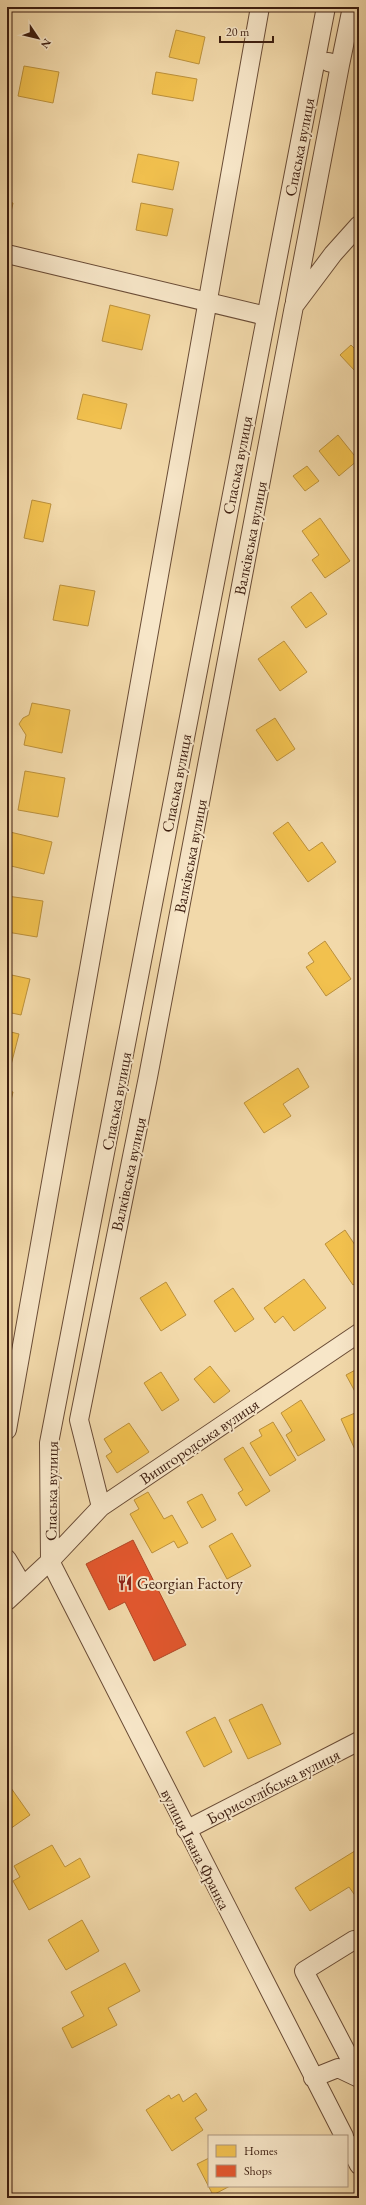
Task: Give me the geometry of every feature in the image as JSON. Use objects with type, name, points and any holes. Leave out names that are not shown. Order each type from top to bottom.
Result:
[{"type":"street","points":[[7,1430],[206,303],[260,7]]},
{"type":"street","name":"Спаська вулиця","points":[[50,1561],[49,1443],[81,1284],[326,7]]},
{"type":"street","points":[[294,306],[352,7]]},
{"type":"street","points":[[315,60],[340,65]]},
{"type":"street","name":"Валківська вулиця","points":[[101,1507],[79,1420],[148,1077],[294,306],[333,254],[359,225]]},
{"type":"street","points":[[7,254],[206,303],[266,316]]},
{"type":"street","points":[[186,732],[213,736]]},
{"type":"street","points":[[81,1284],[105,1288]]},
{"type":"street","name":"Вишгородська вулиця","points":[[7,1601],[50,1561],[101,1507],[359,1333]]},
{"type":"street","points":[[7,1559],[23,1586]]},
{"type":"street","name":"вулиця Івана Франка","points":[[50,1561],[186,1830],[343,2135]]},
{"type":"street","points":[[7,1568],[23,1586]]},
{"type":"street","name":"Борисоглібська вулиця","points":[[186,1830],[359,1741]]},
{"type":"street","points":[[354,1940],[304,1971],[359,2077]]},
{"type":"street","points":[[313,2078],[338,2068],[359,2077]]},
{"type":"street","points":[[348,2144],[359,2165]]},
{"type":"building: Homes","points":[[176,30],[205,37],[199,64],[169,57]]},
{"type":"building: Homes","points":[[24,66],[59,72],[53,103],[18,96]]},
{"type":"building: Homes","points":[[156,72],[197,79],[193,101],[152,94]]},
{"type":"building: Homes","points":[[138,154],[179,162],[173,190],[132,182]]},
{"type":"building: Homes","points":[[7,202],[13,203],[7,230]]},
{"type":"building: Homes","points":[[141,203],[173,209],[167,236],[136,230]]},
{"type":"building: Homes","points":[[110,305],[150,315],[142,350],[102,341]]},
{"type":"building: Homes","points":[[351,345],[359,353],[359,367],[355,371],[340,355]]},
{"type":"building: Homes","points":[[83,394],[127,404],[121,429],[77,419]]},
{"type":"building: Homes","points":[[338,435],[358,460],[339,476],[319,451]]},
{"type":"building: Homes","points":[[307,466],[319,481],[305,491],[293,476]]},
{"type":"building: Homes","points":[[32,500],[51,504],[43,542],[24,538]]},
{"type":"building: Homes","points":[[320,518],[350,561],[325,578],[312,560],[319,555],[302,531]]},
{"type":"building: Homes","points":[[60,585],[95,591],[88,626],[53,620]]},
{"type":"building: Homes","points":[[311,592],[327,614],[306,628],[291,607]]},
{"type":"building: Homes","points":[[284,641],[307,672],[280,691],[258,659]]},
{"type":"building: Homes","points":[[32,703],[70,710],[62,753],[24,745],[26,735],[19,724],[23,718],[29,715]]},
{"type":"building: Homes","points":[[275,718],[295,749],[277,761],[256,730]]},
{"type":"building: Homes","points":[[25,771],[65,778],[58,817],[18,810]]},
{"type":"building: Homes","points":[[288,822],[309,851],[322,842],[336,862],[308,882],[273,833]]},
{"type":"building: Homes","points":[[10,832],[52,842],[44,874],[7,865],[7,845]]},
{"type":"building: Homes","points":[[7,896],[43,901],[37,937],[7,932]]},
{"type":"building: Homes","points":[[325,941],[351,979],[326,996],[306,967],[314,962],[308,953]]},
{"type":"building: Homes","points":[[7,974],[30,979],[21,1015],[7,1012]]},
{"type":"building: Homes","points":[[7,1031],[19,1034],[11,1065],[7,1064]]},
{"type":"building: Homes","points":[[298,1068],[309,1087],[283,1104],[291,1116],[264,1133],[244,1103]]},
{"type":"building: Homes","points":[[7,1091],[13,1092],[7,1117]]},
{"type":"building: Homes","points":[[345,1230],[359,1251],[359,1281],[353,1285],[325,1244]]},
{"type":"building: Homes","points":[[304,1279],[326,1308],[294,1331],[283,1316],[275,1323],[264,1308]]},
{"type":"building: Homes","points":[[166,1282],[186,1315],[161,1331],[140,1298]]},
{"type":"building: Homes","points":[[233,1288],[254,1319],[235,1332],[214,1301]]},
{"type":"building: Homes","points":[[210,1366],[230,1391],[214,1403],[194,1379]]},
{"type":"building: Homes","points":[[359,1368],[359,1399],[346,1375]]},
{"type":"building: Homes","points":[[161,1372],[179,1400],[162,1411],[144,1383]]},
{"type":"building: Homes","points":[[301,1400],[325,1440],[298,1456],[286,1435],[292,1431],[281,1413]]},
{"type":"building: Homes","points":[[355,1413],[359,1422],[359,1453],[357,1454],[341,1419]]},
{"type":"building: Homes","points":[[273,1422],[296,1460],[270,1476],[250,1443],[262,1436],[259,1430]]},
{"type":"building: Homes","points":[[129,1423],[149,1452],[117,1473],[106,1456],[112,1452],[104,1439]]},
{"type":"building: Homes","points":[[243,1447],[270,1491],[246,1506],[238,1493],[243,1490],[224,1459]]},
{"type":"building: Homes","points":[[148,1492],[164,1519],[172,1515],[188,1543],[178,1548],[174,1541],[152,1553],[130,1514],[139,1509],[134,1500]]},
{"type":"building: Homes","points":[[202,1494],[216,1520],[202,1528],[187,1502]]},
{"type":"building: Homes","points":[[232,1533],[251,1566],[227,1579],[209,1546]]},
{"type":"building: Homes","points":[[262,1704],[281,1744],[248,1759],[229,1720]]},
{"type":"building: Homes","points":[[215,1717],[232,1752],[204,1767],[186,1732]]},
{"type":"building: Homes","points":[[11,1788],[30,1815],[7,1831],[7,1791]]},
{"type":"building: Homes","points":[[52,1845],[65,1867],[80,1858],[90,1877],[29,1910],[13,1881],[20,1877],[14,1866]]},
{"type":"building: Homes","points":[[358,1849],[359,1901],[349,1887],[310,1911],[295,1888]]},
{"type":"building: Homes","points":[[82,1920],[99,1951],[66,1970],[48,1940]]},
{"type":"building: Homes","points":[[125,1963],[140,1991],[108,2008],[117,2025],[72,2048],[62,2028],[84,2016],[71,1992]]},
{"type":"building: Homes","points":[[196,2093],[207,2110],[195,2118],[203,2130],[172,2151],[146,2110],[169,2095],[171,2099],[179,2094],[183,2102]]},
{"type":"building: Homes","points":[[208,2158],[208,2185],[197,2164]]},
{"type":"building: Homes","points":[[209,2187],[228,2187],[213,2195]]},
{"type":"building: Shops","name":"Georgian Factory","points":[[133,1540],[186,1645],[154,1661],[125,1602],[109,1610],[86,1564]]},
{"type":"place","name":"Georgian Factory","points":[[125,1583]]}]
